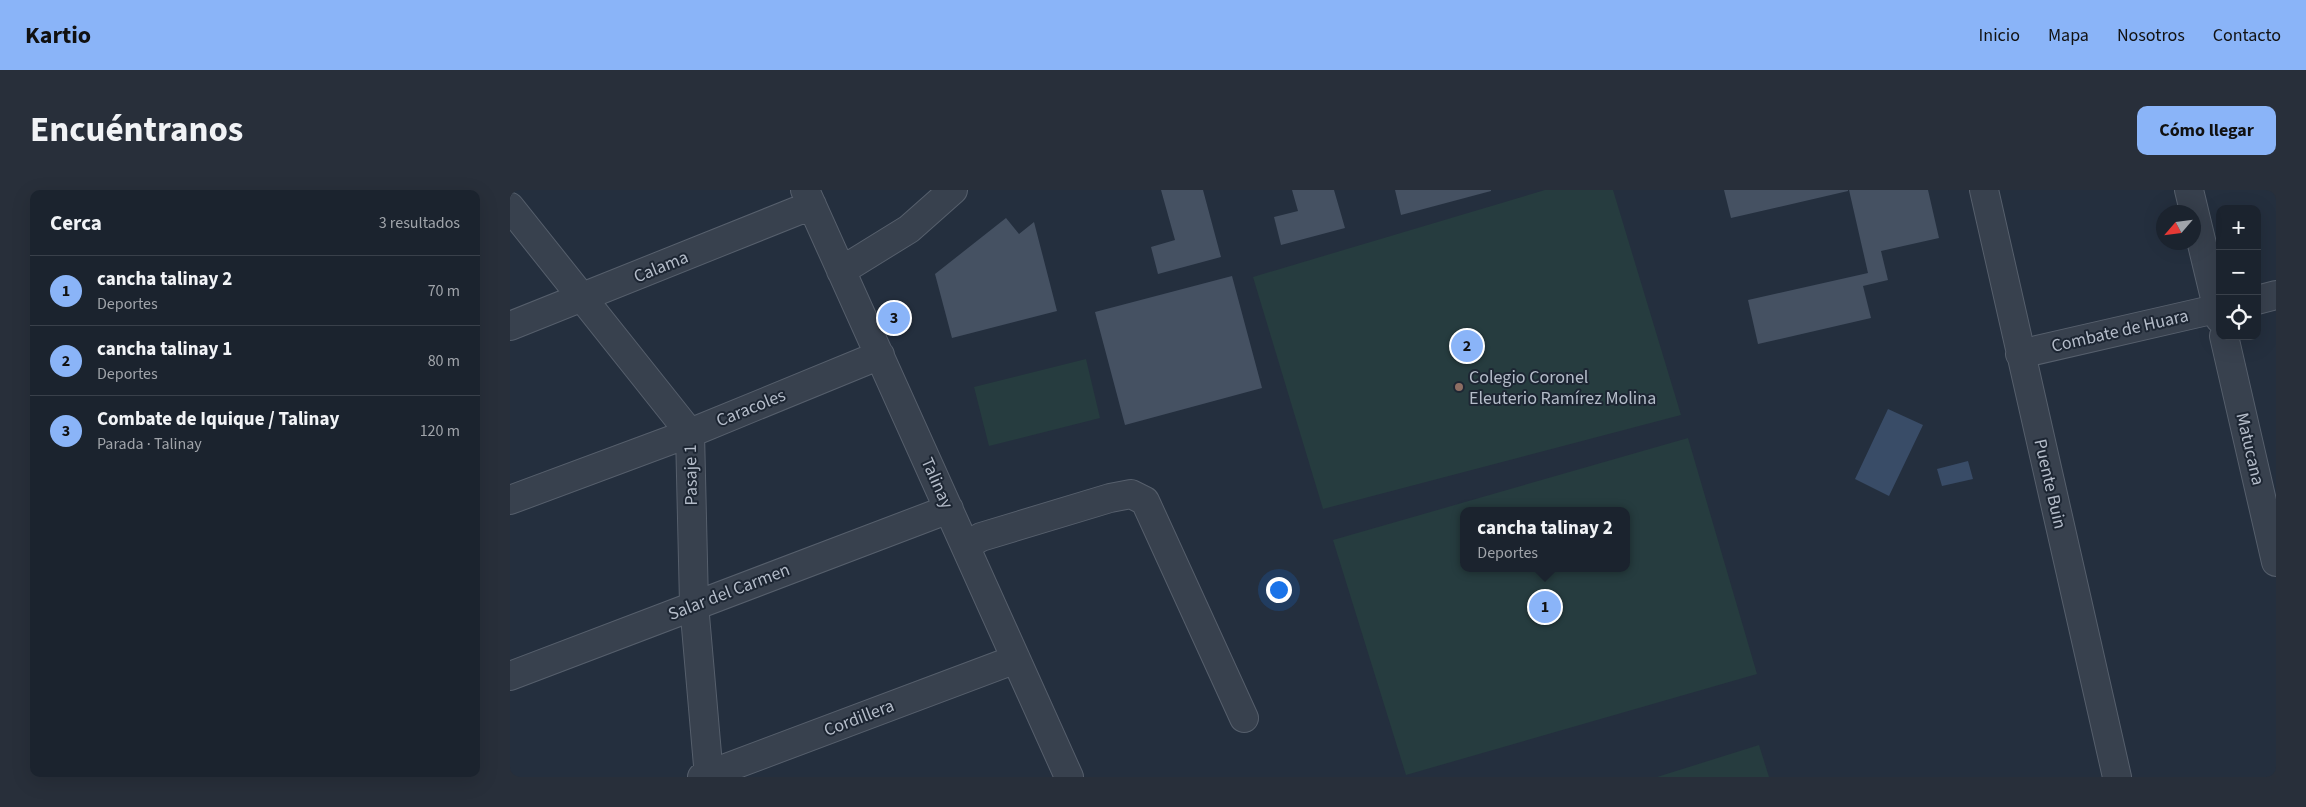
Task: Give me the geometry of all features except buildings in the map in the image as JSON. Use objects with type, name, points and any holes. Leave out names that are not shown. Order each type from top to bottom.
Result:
[{"type":"street","points":[[842,271],[909,229],[953,190]]},
{"type":"street","name":"Puente Buin","points":[[1984,190],[2117,777]]},
{"type":"street","points":[[2189,190],[2216,300]]},
{"type":"street","name":"Talinay","points":[[809,198],[1068,777]]},
{"type":"street","name":"Calama","points":[[510,326],[583,298],[809,198]]},
{"type":"street","name":"Pasaje 1","points":[[510,207],[690,433],[694,604],[707,776]]},
{"type":"street","points":[[2261,299],[2276,295]]},
{"type":"street","name":"Combate de Huara","points":[[2020,354],[2216,313]]},
{"type":"street","name":"Matucana","points":[[2225,340],[2276,562]]},
{"type":"street","name":"Caracoles","points":[[510,500],[690,433],[880,355]]},
{"type":"street","points":[[965,546],[981,537],[1110,498],[1131,494],[1146,501],[1244,718]]},
{"type":"street","name":"Salar del Carmen","points":[[510,676],[694,604],[949,510]]},
{"type":"street","name":"Cordillera","points":[[707,776],[1016,659]]},
{"type":"green space","points":[[1545,190],[1613,190],[1681,415],[1323,509],[1253,277]]},
{"type":"green space","points":[[1086,359],[1100,418],[989,446],[974,387]]},
{"type":"green space","points":[[1688,438],[1757,674],[1406,775],[1333,540]]},
{"type":"green space","points":[[1759,745],[1769,777],[1657,777]]},
{"type":"water","points":[[1888,409],[1923,425],[1889,496],[1855,479]]},
{"type":"water","points":[[1968,461],[1973,479],[1942,486],[1937,469]]},
{"type":"place","name":"Combate de Iquique / Talinay","points":[[894,318]]},
{"type":"place","name":"cancha talinay 1","points":[[1467,346]]},
{"type":"place","name":"Colegio Coronel Eleuterio Ramírez Molina","points":[[1459,387]]},
{"type":"place","name":"cancha talinay 2","points":[[1545,607]]}]
